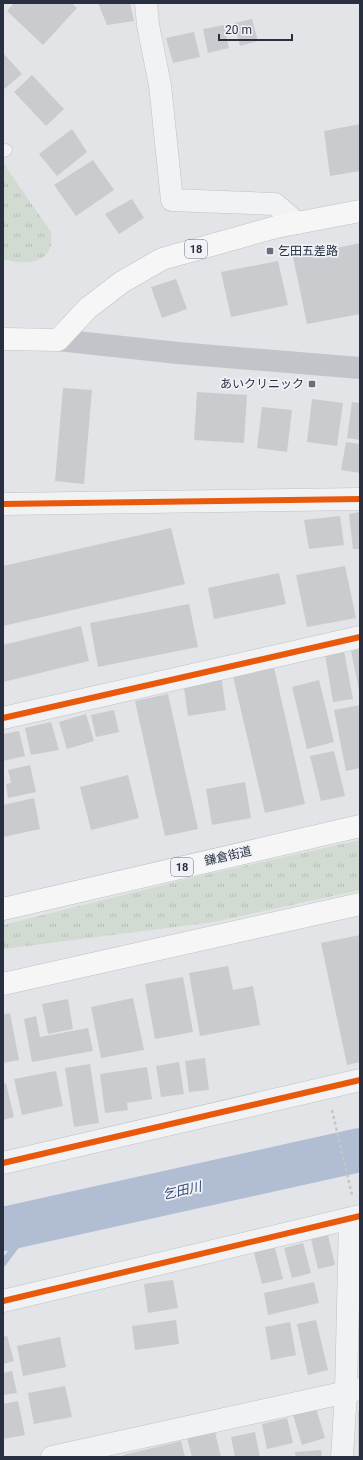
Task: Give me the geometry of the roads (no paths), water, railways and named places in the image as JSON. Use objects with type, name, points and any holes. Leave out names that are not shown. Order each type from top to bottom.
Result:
[{"type":"main road","name":"18","points":[[58,340],[88,308],[122,282],[162,258],[297,223],[360,211]]},
{"type":"main road","points":[[3,339],[58,340]]},
{"type":"main road","name":"鎌倉街道","points":[[3,909],[360,826]]},
{"type":"main road","points":[[3,984],[360,904]]},
{"type":"street","points":[[146,3],[148,25],[160,85],[172,200],[276,204],[297,223]]},
{"type":"street","points":[[58,340],[178,353],[360,368]]},
{"type":"street","points":[[3,504],[360,499]]},
{"type":"street","points":[[3,718],[360,638]]},
{"type":"street","points":[[3,1163],[360,1080]]},
{"type":"street","points":[[5,1303],[354,1212],[353,1390],[342,1457]]},
{"type":"street","points":[[52,1457],[353,1390]]},
{"type":"waterway","name":"乞田川","points":[[3,1229],[360,1150]]},
{"type":"waterway","points":[[3,1263],[34,1222]]},
{"type":"place","name":"乞田五差路","points":[[270,251]]},
{"type":"place","name":"あいクリニック","points":[[312,384]]}]
